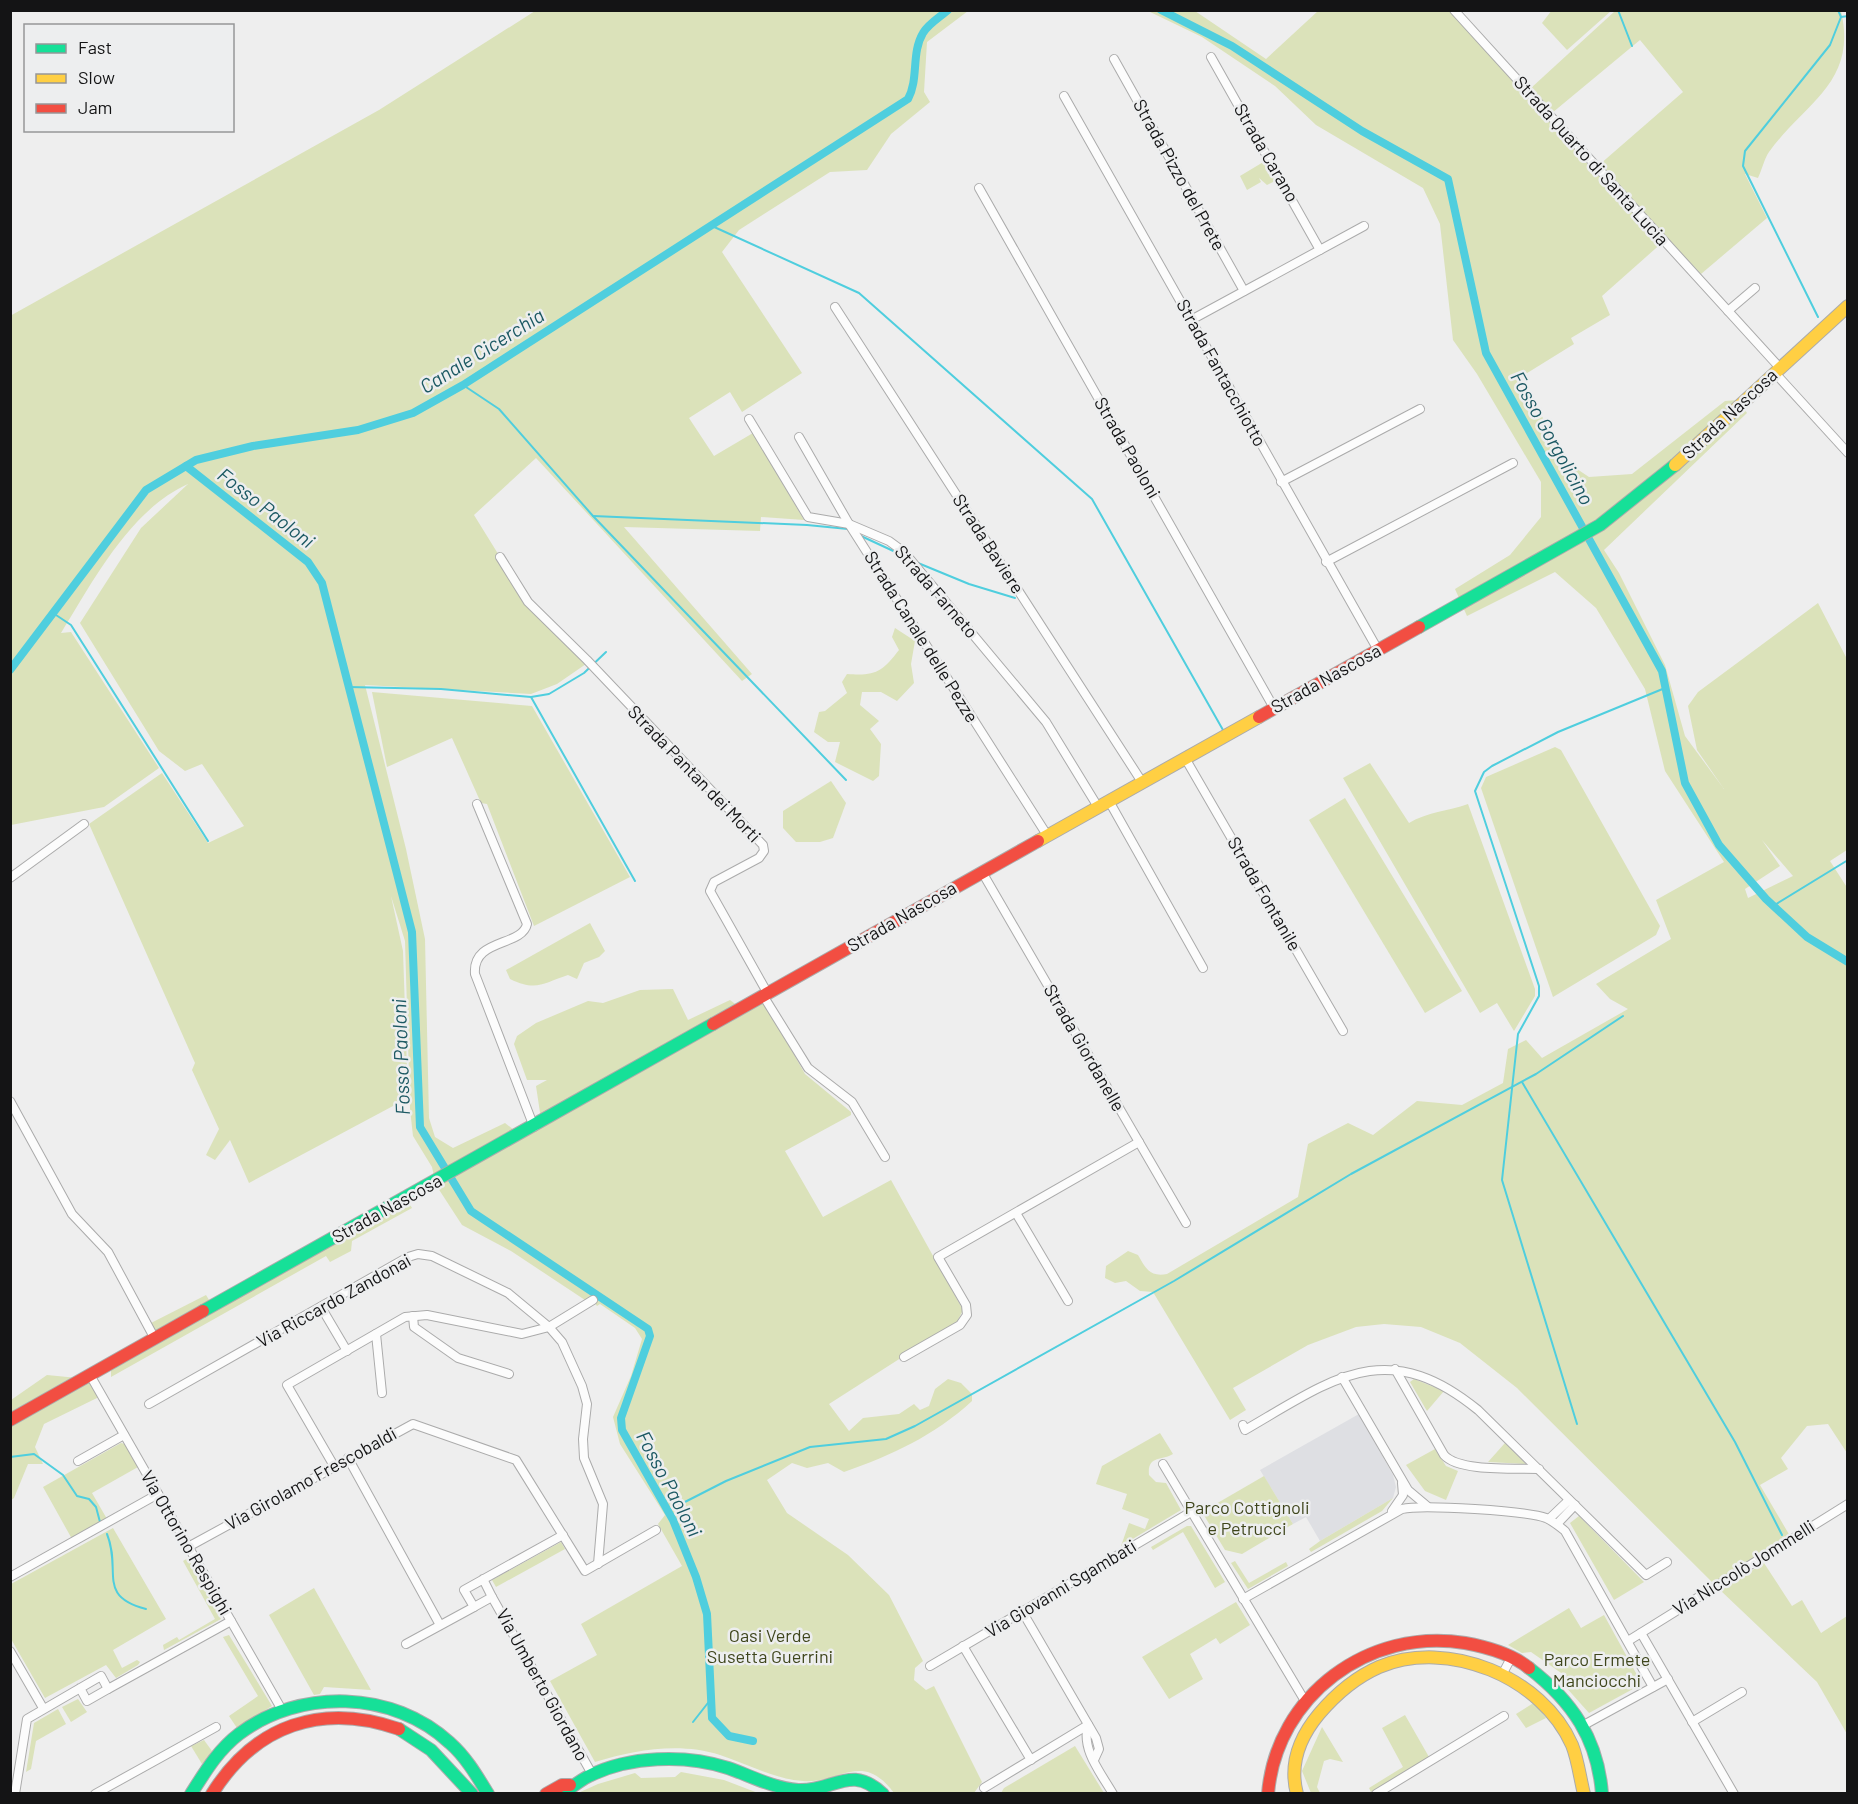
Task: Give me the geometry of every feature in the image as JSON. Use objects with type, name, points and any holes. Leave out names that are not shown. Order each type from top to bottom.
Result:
[{"type":"street","name":"Strada Quarto di Santa Lucia","points":[[1454,10],[1728,311],[1848,453]]},
{"type":"street","name":"Strada Carano","points":[[1211,57],[1320,250]]},
{"type":"street","name":"Strada Pizzo del Prete","points":[[1114,59],[1244,291]]},
{"type":"street","name":"Strada Fantacchiotto","points":[[1064,96],[1326,562],[1378,650]]},
{"type":"street","name":"Strada Paoloni","points":[[979,188],[1274,708]]},
{"type":"street","points":[[1191,320],[1364,226]]},
{"type":"street","points":[[1728,311],[1755,288]]},
{"type":"street","name":"Strada Nascosa","points":[[10,1420],[534,1127],[1585,533],[1640,495],[1848,306]]},
{"type":"street","name":"Strada Baviere","points":[[835,307],[1143,782]]},
{"type":"street","points":[[1281,482],[1420,409]]},
{"type":"street","name":"Strada Farneto","points":[[749,419],[806,515],[815,520],[849,524],[891,542],[906,555],[1046,722],[1104,804],[1203,968]]},
{"type":"street","name":"Strada Canale delle Pezze","points":[[799,437],[849,524],[1047,836]]},
{"type":"street","points":[[1326,562],[1513,463]]},
{"type":"street","name":"Strada Pantan dei Morti","points":[[500,557],[528,602],[587,660],[763,845],[764,851],[759,858],[714,882],[710,891],[766,996]]},
{"type":"street","name":"Strada Fontanile","points":[[1185,758],[1343,1031]]},
{"type":"street","points":[[477,804],[527,924],[521,933],[480,955],[475,963],[475,974],[534,1127]]},
{"type":"street","points":[[10,878],[84,825]]},
{"type":"street","name":"Strada Giordanelle","points":[[982,872],[1186,1223]]},
{"type":"street","points":[[766,996],[808,1068],[852,1102],[885,1157]]},
{"type":"street","points":[[10,1101],[72,1214],[108,1252],[155,1339]]},
{"type":"street","points":[[904,1357],[960,1325],[967,1315],[966,1305],[938,1257],[1139,1142]]},
{"type":"street","points":[[1016,1213],[1068,1301]]},
{"type":"street","name":"Via Riccardo Zandonai","points":[[149,1404],[418,1254],[432,1256],[492,1283],[549,1327],[562,1342],[582,1386],[587,1404],[583,1439],[584,1458],[603,1504],[598,1564]]},
{"type":"street","points":[[334,1466],[287,1385],[405,1317],[427,1315],[522,1334],[549,1327],[593,1300]]},
{"type":"street","points":[[321,1307],[347,1351]]},
{"type":"street","points":[[413,1316],[414,1327],[458,1358],[509,1374]]},
{"type":"street","points":[[376,1334],[382,1393]]},
{"type":"street","points":[[1243,1425],[1245,1430],[1321,1386],[1342,1377],[1375,1369],[1395,1369],[1426,1378],[1452,1390],[1478,1410],[1646,1575],[1666,1562]]},
{"type":"street","points":[[1395,1369],[1444,1455],[1450,1461],[1465,1465],[1539,1469]]},
{"type":"street","name":"Via Ottorino Respighi","points":[[90,1375],[282,1710]]},
{"type":"street","points":[[1342,1377],[1401,1479],[1413,1496],[1429,1507]]},
{"type":"street","name":"Via Girolamo Frescobaldi","points":[[188,1547],[413,1424],[516,1460],[522,1466],[585,1571],[598,1564]]},
{"type":"street","points":[[78,1461],[124,1435]]},
{"type":"street","points":[[348,1458],[440,1625]]},
{"type":"street","points":[[1163,1464],[1305,1701]]},
{"type":"street","points":[[1391,1512],[1403,1495],[1401,1479]]},
{"type":"street","points":[[10,1577],[158,1494]]},
{"type":"street","points":[[1553,1521],[1572,1502]]},
{"type":"street","name":"Via Niccolò Jommelli","points":[[1628,1641],[1848,1503]]},
{"type":"street","points":[[1243,1599],[1391,1512],[1409,1507],[1429,1507],[1537,1515],[1553,1521],[1575,1549],[1653,1687]]},
{"type":"street","name":"Via Giovanni Sgambati","points":[[930,1666],[1191,1512]]},
{"type":"street","points":[[598,1564],[656,1530]]},
{"type":"street","points":[[474,1607],[464,1590],[563,1535]]},
{"type":"street","name":"Via Umberto Giordano","points":[[483,1579],[592,1774]]},
{"type":"street","points":[[405,1644],[492,1597]]},
{"type":"street","points":[[1022,1611],[1088,1725],[1099,1749],[1094,1760],[1113,1794]]},
{"type":"street","points":[[80,1688],[87,1701],[231,1621]]},
{"type":"street","points":[[1641,1633],[1734,1794]]},
{"type":"street","points":[[1268,1794],[1277,1747],[1305,1701],[1332,1675],[1378,1648],[1418,1639],[1474,1644],[1511,1658],[1557,1689],[1582,1726],[1597,1759],[1602,1794]]},
{"type":"street","points":[[963,1646],[1031,1760]]},
{"type":"street","points":[[12,1655],[43,1708]]},
{"type":"street","points":[[1297,1794],[1292,1770],[1300,1741],[1316,1715],[1342,1690],[1378,1668],[1418,1658],[1454,1658],[1503,1673],[1538,1697],[1557,1718],[1575,1755],[1584,1794]]},
{"type":"street","points":[[1503,1673],[1511,1658]]},
{"type":"street","points":[[1332,1675],[1342,1690]]},
{"type":"street","points":[[15,1794],[26,1724],[30,1716],[101,1676],[108,1689]]},
{"type":"street","points":[[1582,1726],[1668,1678]]},
{"type":"street","points":[[1692,1722],[1742,1692]]},
{"type":"street","points":[[191,1794],[202,1773],[229,1742],[257,1722],[282,1710],[314,1701],[349,1699],[384,1706],[430,1729],[457,1750],[488,1794]]},
{"type":"street","points":[[399,1729],[404,1714]]},
{"type":"street","points":[[212,1794],[225,1774],[249,1750],[294,1724],[327,1717],[346,1716],[399,1729],[433,1750],[472,1794]]},
{"type":"street","points":[[1376,1794],[1504,1716]]},
{"type":"street","points":[[984,1788],[1088,1725]]},
{"type":"street","points":[[95,1794],[216,1727]]},
{"type":"street","points":[[546,1794],[562,1785],[566,1789],[592,1774],[647,1760],[695,1762],[726,1768],[761,1783],[803,1790],[826,1789],[854,1777],[871,1782],[883,1794]]},
{"type":"street","points":[[761,1783],[775,1794]]},
{"type":"shaded area","points":[[1359,1414],[1393,1475],[1396,1487],[1393,1498],[1320,1541],[1306,1517],[1293,1524],[1260,1470]]},
{"type":"green space","points":[[1552,10],[1611,11],[1567,50],[1542,23]]},
{"type":"green space","name":"Oasi Verde Susetta Guerrini","points":[[535,11],[968,11],[927,42],[924,92],[930,102],[891,134],[867,170],[830,172],[739,230],[722,252],[802,373],[742,412],[730,392],[689,418],[714,456],[753,433],[804,520],[761,517],[760,531],[624,527],[752,674],[742,681],[536,458],[474,515],[500,557],[523,603],[586,664],[557,684],[531,694],[365,685],[406,849],[425,939],[429,1118],[435,1137],[453,1148],[505,1123],[523,1137],[542,1126],[536,1086],[547,1080],[527,1080],[514,1044],[517,1036],[536,1023],[588,1001],[603,1003],[640,990],[673,989],[688,1020],[730,1000],[746,1012],[761,1003],[766,1005],[805,1074],[851,1112],[851,1115],[785,1151],[823,1217],[891,1180],[963,1310],[957,1322],[829,1404],[849,1431],[863,1418],[899,1414],[914,1404],[920,1410],[929,1406],[935,1389],[948,1379],[961,1383],[972,1394],[972,1401],[943,1424],[912,1443],[862,1466],[844,1472],[828,1463],[807,1468],[792,1463],[767,1480],[787,1513],[848,1555],[889,1595],[923,1661],[915,1668],[914,1680],[926,1690],[934,1686],[982,1782],[974,1793],[894,1793],[882,1780],[871,1773],[861,1771],[816,1781],[792,1780],[720,1755],[689,1749],[641,1751],[595,1762],[550,1681],[597,1655],[581,1624],[682,1566],[658,1524],[665,1515],[620,1444],[613,1417],[631,1376],[642,1339],[635,1328],[600,1304],[597,1306],[591,1298],[585,1300],[511,1251],[462,1225],[436,1185],[432,1167],[413,1136],[410,1109],[405,941],[391,896],[403,951],[408,1098],[249,1183],[230,1140],[215,1160],[206,1155],[219,1129],[192,1070],[195,1063],[89,824],[162,773],[208,843],[244,826],[202,764],[185,771],[159,751],[80,623],[141,528],[188,484],[167,496],[148,511],[131,529],[100,570],[61,633],[71,632],[159,768],[104,807],[11,825],[10,316],[379,110]]},
{"type":"green space","points":[[1148,11],[1195,11],[1266,59],[1318,11],[1454,11],[1664,241],[1602,296],[1610,315],[1571,338],[1574,344],[1519,378],[1571,465],[1589,477],[1632,474],[1725,401],[1738,400],[1747,413],[1604,550],[1619,573],[1665,665],[1685,736],[1724,789],[1697,750],[1688,706],[1698,692],[1818,603],[1847,659],[1847,850],[1830,861],[1848,889],[1847,1453],[1828,1424],[1807,1426],[1781,1458],[1788,1469],[1760,1485],[1790,1536],[1713,1583],[1517,1388],[1460,1343],[1421,1327],[1384,1324],[1356,1327],[1308,1345],[1233,1388],[1246,1410],[1230,1420],[1153,1292],[1140,1291],[1126,1281],[1115,1283],[1105,1278],[1106,1266],[1128,1251],[1138,1255],[1152,1273],[1167,1274],[1298,1197],[1308,1144],[1348,1123],[1373,1135],[1417,1101],[1462,1105],[1503,1083],[1508,1049],[1526,1040],[1542,1058],[1628,1009],[1610,999],[1596,984],[1671,939],[1656,900],[1724,862],[1665,771],[1645,689],[1596,608],[1555,572],[1467,616],[1455,589],[1510,555],[1541,517],[1541,482],[1477,374],[1453,340],[1440,224],[1423,188],[1316,125],[1275,86],[1202,37]],"holes":[[[1762,840],[1793,876],[1748,898],[1745,889],[1780,866]]]},
{"type":"green space","points":[[1615,11],[1841,11],[1844,36],[1842,57],[1835,74],[1812,105],[1769,152],[1758,178],[1745,174],[1767,218],[1701,274],[1599,165],[1683,92],[1640,40],[1552,113],[1531,88]]},
{"type":"green space","points":[[1265,161],[1275,181],[1267,185],[1259,178],[1261,182],[1247,190],[1240,176]]},
{"type":"green space","points":[[895,628],[915,641],[911,664],[914,683],[897,701],[881,692],[862,692],[860,705],[879,721],[870,729],[881,744],[879,776],[873,781],[835,762],[840,742],[828,742],[814,732],[819,712],[825,711],[847,693],[842,682],[847,674],[878,671],[899,650],[892,637]]},
{"type":"green space","points":[[372,692],[532,706],[630,877],[534,926],[487,804],[481,803],[452,738],[387,767]]},
{"type":"green space","points":[[1555,747],[1561,750],[1660,926],[1656,935],[1553,997],[1481,788],[1486,777]]},
{"type":"green space","points":[[1370,763],[1409,823],[1430,814],[1468,804],[1535,989],[1535,996],[1514,1031],[1497,1003],[1480,1013],[1343,778]]},
{"type":"green space","points":[[831,781],[846,803],[833,838],[820,842],[796,842],[783,828],[783,811]]},
{"type":"green space","points":[[1345,798],[1462,991],[1425,1013],[1309,820]]},
{"type":"green space","points":[[590,923],[605,951],[599,957],[584,963],[577,979],[568,975],[534,986],[510,979],[506,970]]},
{"type":"green space","points":[[407,1200],[412,1208],[352,1241],[351,1251],[330,1262],[326,1256],[111,1377],[111,1367],[152,1344],[151,1323],[206,1295],[214,1308]]},
{"type":"green space","points":[[47,1375],[88,1379],[99,1397],[44,1424],[35,1447],[43,1464],[28,1464],[14,1498],[11,1500],[11,1400]]},
{"type":"green space","points":[[1414,1379],[1444,1391],[1427,1411],[1410,1382]]},
{"type":"green space","points":[[1160,1433],[1173,1454],[1153,1461],[1150,1464],[1149,1475],[1156,1482],[1166,1483],[1181,1510],[1121,1546],[1129,1523],[1145,1529],[1149,1519],[1122,1509],[1127,1494],[1096,1484],[1102,1466]]},
{"type":"green space","points":[[121,1443],[125,1444],[138,1467],[92,1493],[107,1519],[72,1539],[43,1487]]},
{"type":"green space","points":[[1505,1443],[1526,1464],[1488,1462]]},
{"type":"green space","points":[[1435,1449],[1446,1466],[1458,1471],[1446,1500],[1425,1491],[1406,1465]]},
{"type":"green space","name":"Parco Cottignoli e Petrucci","points":[[1264,1476],[1293,1524],[1242,1554],[1225,1550],[1202,1512]]},
{"type":"green space","points":[[1393,1498],[1382,1511],[1311,1552],[1309,1549],[1320,1541]]},
{"type":"green space","points":[[1579,1516],[1644,1582],[1614,1600],[1570,1523]]},
{"type":"green space","points":[[1187,1526],[1191,1526],[1225,1582],[1215,1588],[1183,1532],[1153,1550],[1151,1547]]},
{"type":"green space","points":[[113,1528],[166,1619],[113,1650],[122,1668],[137,1660],[140,1662],[138,1665],[116,1678],[106,1665],[45,1698],[11,1639],[11,1584]]},
{"type":"green space","points":[[561,1542],[565,1549],[496,1587],[492,1580]]},
{"type":"green space","points":[[188,1558],[221,1619],[164,1650],[163,1645],[177,1637],[179,1640],[215,1619],[183,1561]]},
{"type":"green space","points":[[1235,1561],[1249,1583],[1286,1562],[1288,1566],[1248,1589],[1231,1563]]},
{"type":"green space","points":[[1764,1563],[1792,1606],[1802,1600],[1821,1633],[1847,1616],[1847,1734],[1817,1682],[1720,1590]]},
{"type":"green space","points":[[314,1588],[371,1690],[324,1687],[320,1694],[314,1695],[269,1615]]},
{"type":"green space","points":[[1236,1602],[1250,1625],[1220,1644],[1216,1638],[1190,1654],[1203,1679],[1169,1699],[1142,1657]]},
{"type":"green space","name":"Parco Ermete Manciocchi","points":[[1569,1608],[1581,1628],[1604,1615],[1642,1684],[1589,1713],[1564,1685],[1564,1675],[1531,1652],[1522,1653],[1508,1645]]},
{"type":"green space","points":[[229,1635],[272,1706],[237,1728],[229,1716],[258,1696],[223,1637]]},
{"type":"green space","points":[[78,1699],[87,1712],[71,1722],[62,1707]]},
{"type":"green space","points":[[1535,1702],[1546,1718],[1526,1728],[1516,1714]]},
{"type":"green space","points":[[58,1709],[66,1724],[36,1741],[31,1769],[26,1772],[34,1723]]},
{"type":"green space","points":[[1405,1715],[1429,1757],[1371,1792],[1369,1788],[1403,1767],[1382,1728]]},
{"type":"green space","points":[[1322,1727],[1343,1762],[1330,1759],[1324,1761],[1317,1787],[1320,1793],[1311,1793],[1302,1771]]},
{"type":"green space","points":[[204,1740],[212,1751],[202,1764],[191,1746]]},
{"type":"green space","points":[[1075,1746],[1104,1793],[1001,1793],[1004,1788]]},
{"type":"green space","points":[[681,1772],[724,1780],[758,1793],[578,1793],[598,1784],[635,1773],[641,1778],[675,1777]]},
{"type":"waterway","name":"Canale Cicerchia","points":[[10,670],[146,490],[196,460],[253,446],[358,430],[413,413],[463,385],[908,99],[913,83],[919,41],[928,27],[948,10]]},
{"type":"waterway","name":"Fosso Gorgolicino","points":[[1161,10],[1232,46],[1362,131],[1448,179],[1486,353],[1662,671],[1685,783],[1719,845],[1766,899],[1807,937],[1848,962]]},
{"type":"waterway","points":[[1618,10],[1632,46]]},
{"type":"waterway","points":[[1838,10],[1841,17],[1848,16]]},
{"type":"waterway","points":[[1818,317],[1743,166],[1745,151],[1830,45],[1841,17]]},
{"type":"waterway","points":[[712,226],[859,293],[1092,499],[1223,730]]},
{"type":"waterway","points":[[463,385],[499,409],[593,516],[846,780]]},
{"type":"waterway","name":"Fosso Paoloni","points":[[186,466],[308,562],[322,583],[412,932],[420,1127],[471,1211],[648,1329],[650,1336],[621,1418],[622,1430],[673,1520],[696,1577],[707,1614],[712,1718],[729,1736],[753,1741]]},
{"type":"waterway","points":[[593,516],[807,525],[848,529]]},
{"type":"waterway","points":[[861,536],[902,555]]},
{"type":"waterway","points":[[918,563],[969,584],[1015,598]]},
{"type":"waterway","points":[[53,613],[71,625],[208,841]]},
{"type":"waterway","points":[[348,687],[441,689],[531,697],[549,694],[584,673],[606,652]]},
{"type":"waterway","points":[[1577,1424],[1502,1180],[1518,1034],[1539,996],[1539,986],[1475,791],[1484,772],[1492,766],[1558,732],[1665,688]]},
{"type":"waterway","points":[[531,697],[635,881]]},
{"type":"waterway","points":[[1773,906],[1848,860]]},
{"type":"waterway","points":[[679,1505],[726,1481],[810,1447],[886,1439],[915,1426],[1174,1281],[1351,1174],[1536,1074],[1623,1016]]},
{"type":"waterway","points":[[1522,1082],[1735,1442],[1782,1535]]},
{"type":"waterway","points":[[10,1457],[34,1454],[63,1475],[77,1496],[89,1499],[96,1507],[100,1522]]},
{"type":"waterway","points":[[107,1534],[111,1547],[113,1580],[116,1589],[121,1597],[131,1604],[146,1609]]},
{"type":"waterway","points":[[693,1722],[711,1699]]},
{"type":"traffic: fast","points":[[1419,627],[1600,525],[1675,465]]},
{"type":"traffic: fast","points":[[203,1311],[713,1024]]},
{"type":"traffic: fast","points":[[1529,1668],[1558,1694],[1580,1723],[1595,1756],[1602,1794]]},
{"type":"traffic: fast","points":[[191,1794],[225,1747],[239,1734],[263,1719],[290,1709],[318,1703],[346,1701],[374,1705],[402,1713],[427,1726],[461,1754],[488,1794]]},
{"type":"traffic: fast","points":[[399,1729],[431,1750],[472,1794]]},
{"type":"traffic: fast","points":[[562,1794],[585,1778],[605,1769],[657,1759],[711,1764],[771,1784],[798,1790],[822,1787],[842,1781],[861,1781],[883,1794]]},
{"type":"traffic: slow","points":[[1675,465],[1848,306]]},
{"type":"traffic: slow","points":[[1038,841],[1259,717]]},
{"type":"traffic: slow","points":[[1297,1794],[1294,1772],[1297,1752],[1312,1723],[1332,1700],[1354,1681],[1379,1667],[1406,1659],[1434,1657],[1462,1661],[1490,1670],[1516,1683],[1539,1700],[1558,1721],[1572,1745],[1584,1794]]},
{"type":"traffic: jam","points":[[1259,717],[1419,627]]},
{"type":"traffic: jam","points":[[713,1024],[1038,841]]},
{"type":"traffic: jam","points":[[10,1420],[203,1311]]},
{"type":"traffic: jam","points":[[1268,1794],[1275,1758],[1289,1726],[1309,1698],[1334,1675],[1363,1658],[1395,1646],[1430,1641],[1465,1643],[1499,1652],[1529,1668]]},
{"type":"traffic: jam","points":[[212,1794],[229,1770],[249,1751],[270,1736],[293,1726],[317,1720],[343,1718],[371,1721],[399,1729]]},
{"type":"traffic: jam","points":[[546,1794],[562,1785],[570,1785]]}]
